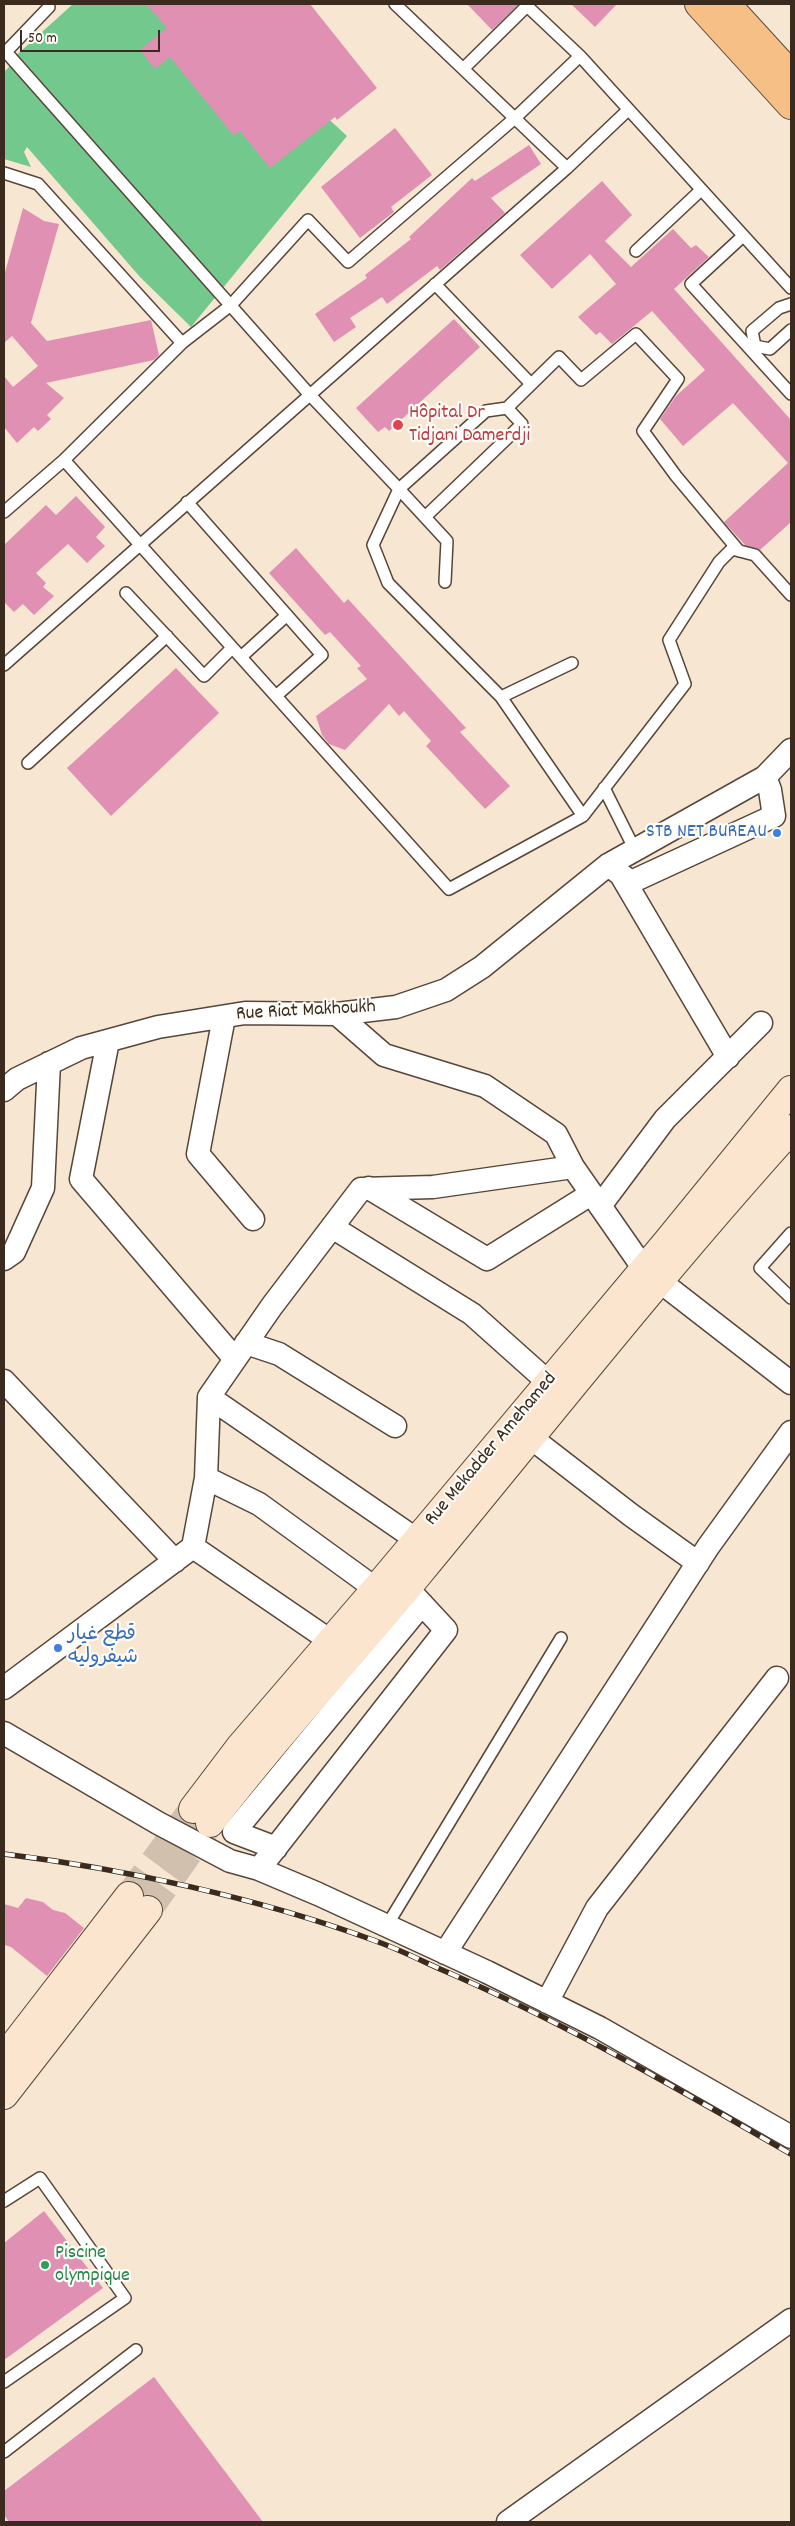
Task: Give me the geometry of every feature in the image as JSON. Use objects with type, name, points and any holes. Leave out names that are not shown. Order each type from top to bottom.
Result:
[{"type":"main road","points":[[699,4],[791,105]]},
{"type":"main road","points":[[726,4],[791,76]]},
{"type":"main road","name":"Rue Mekadder Amehamed","points":[[791,1090],[651,1275],[530,1437],[414,1596],[201,1816],[240,1747],[332,1642],[548,1382],[651,1275],[700,1231],[791,1129]]},
{"type":"main road","points":[[4,2058],[138,1903],[4,2095]]},
{"type":"street","name":"Rue Riat Makhoukh","points":[[4,1090],[17,1079],[81,1048],[158,1027],[245,1013],[337,1014],[396,1007],[446,990],[482,967],[614,870],[635,850],[765,777],[791,750]]},
{"type":"street","points":[[614,870],[631,882],[774,816],[770,790],[765,777]]},
{"type":"street","points":[[695,817],[710,845]]},
{"type":"street","points":[[614,870],[728,1057]]},
{"type":"street","points":[[337,1014],[384,1055],[485,1086],[556,1134],[573,1167],[595,1200],[651,1275],[791,1383]]},
{"type":"street","points":[[224,1017],[198,1154],[252,1219]]},
{"type":"street","points":[[369,1188],[487,1259],[595,1200],[665,1119],[761,1023]]},
{"type":"street","points":[[108,1041],[81,1180],[240,1351],[279,1354],[395,1426]]},
{"type":"street","points":[[4,1259],[14,1252],[42,1188],[49,1064]]},
{"type":"street","points":[[7,1679],[184,1554],[206,1478],[208,1397],[361,1189],[433,1186],[573,1167]]},
{"type":"street","points":[[332,1227],[472,1314],[548,1382]]},
{"type":"street","points":[[4,1381],[184,1554],[332,1642]]},
{"type":"street","points":[[208,1397],[417,1540]]},
{"type":"street","points":[[444,1953],[698,1563],[791,1432]]},
{"type":"street","points":[[530,1437],[631,1515],[698,1563]]},
{"type":"street","points":[[206,1478],[259,1504],[376,1589]]},
{"type":"street","points":[[259,1869],[276,1848],[446,1630],[414,1596],[234,1832],[276,1848]]},
{"type":"street","points":[[547,2002],[596,1908],[777,1678]]},
{"type":"street","points":[[4,1733],[158,1823],[230,1861],[259,1869],[318,1894],[547,2002],[672,2067],[791,2137]]},
{"type":"street","points":[[508,2522],[791,2320]]},
{"type":"lane","points":[[395,4],[567,168]]},
{"type":"lane","points":[[464,68],[526,5],[580,56],[791,288]]},
{"type":"lane","points":[[49,7],[5,53],[309,394],[447,541],[445,582]]},
{"type":"lane","points":[[4,512],[64,460],[182,343],[231,305],[308,220],[348,262],[515,118],[580,56]]},
{"type":"lane","points":[[4,665],[567,168],[628,110]]},
{"type":"lane","points":[[4,173],[38,184],[182,343]]},
{"type":"lane","points":[[636,251],[701,190]]},
{"type":"lane","points":[[743,236],[691,284],[753,348],[791,394]]},
{"type":"lane","points":[[434,284],[531,384]]},
{"type":"lane","points":[[753,348],[752,331],[779,308],[791,304]]},
{"type":"lane","points":[[753,348],[770,348],[791,330]]},
{"type":"lane","points":[[583,816],[502,697],[388,583],[373,544],[399,489],[486,411],[507,408],[559,357],[581,380],[636,334],[678,379],[643,431],[676,476],[739,551]]},
{"type":"lane","points":[[425,517],[522,424],[507,408]]},
{"type":"lane","points":[[64,460],[449,888],[583,816],[685,684],[669,640],[719,562],[732,549],[755,555],[791,595]]},
{"type":"lane","points":[[187,502],[322,655],[276,696]]},
{"type":"lane","points":[[126,593],[204,676],[232,648]]},
{"type":"lane","points":[[241,657],[287,615]]},
{"type":"lane","points":[[28,763],[167,636]]},
{"type":"lane","points":[[502,697],[572,662]]},
{"type":"lane","points":[[604,788],[635,850]]},
{"type":"lane","points":[[791,1233],[760,1268],[791,1298]]},
{"type":"lane","points":[[386,1927],[561,1638]]},
{"type":"lane","points":[[4,2202],[40,2178],[125,2298],[4,2382]]},
{"type":"lane","points":[[4,2452],[136,2350]]},
{"type":"green space","points":[[73,4],[204,4],[347,136],[191,327],[140,277],[27,147],[24,152],[31,167],[4,159],[4,72],[13,63],[11,60]]},
{"type":"building","points":[[146,4],[310,4],[377,88],[337,120],[335,117],[270,168],[240,131],[234,136],[170,57],[155,69],[140,50],[167,28]]},
{"type":"building","points":[[467,4],[518,4],[518,5],[492,30]]},
{"type":"building","points":[[571,4],[617,4],[595,27]]},
{"type":"building","points":[[395,128],[432,175],[391,207],[394,212],[360,238],[321,187]]},
{"type":"building","points":[[529,145],[541,164],[491,198],[505,213],[440,270],[437,266],[387,304],[382,297],[350,318],[356,327],[334,342],[315,314],[367,278],[365,275],[411,239],[409,237],[472,178],[475,181]]},
{"type":"building","points":[[602,181],[632,215],[605,241],[631,267],[673,229],[691,248],[696,245],[709,257],[674,289],[791,420],[791,522],[760,550],[745,545],[724,522],[788,463],[733,403],[683,446],[660,419],[676,396],[705,370],[652,311],[612,344],[600,332],[596,335],[578,317],[616,284],[590,254],[552,289],[520,255]]},
{"type":"building","points":[[23,208],[44,221],[59,224],[31,323],[47,341],[151,320],[159,355],[154,360],[46,383],[64,398],[47,415],[51,419],[38,431],[34,427],[17,443],[4,427],[4,376],[13,387],[38,366],[12,336],[4,343],[4,276]]},
{"type":"building","points":[[454,319],[480,347],[389,431],[385,427],[378,432],[356,408]]},
{"type":"building","points":[[76,496],[105,527],[96,537],[105,546],[87,563],[68,544],[36,573],[46,583],[43,587],[54,596],[34,615],[23,604],[14,612],[4,602],[4,545],[46,505],[56,515]]},
{"type":"building","points":[[296,548],[344,603],[348,599],[466,728],[460,732],[510,786],[485,809],[426,746],[431,741],[404,711],[399,716],[389,704],[345,750],[329,744],[322,735],[316,716],[367,679],[357,668],[361,666],[330,632],[325,635],[269,573]]},
{"type":"building","points":[[176,668],[219,713],[111,816],[67,768]]},
{"type":"building","points":[[26,1898],[43,1902],[53,1910],[65,1913],[84,1928],[47,1976],[11,1947],[4,1945],[4,1904],[18,1908]]},
{"type":"building","name":"Piscine olympique","points":[[44,2211],[103,2288],[4,2360],[4,2243]]},
{"type":"building","points":[[154,2377],[263,2522],[9,2522],[4,2515],[4,2491]]},
{"type":"tunnel","points":[[129,1896],[193,1809]]},
{"type":"tunnel","points":[[148,1910],[210,1823]]},
{"type":"railway","points":[[4,1854],[97,1868],[191,1887],[284,1911],[382,1943],[485,1989],[574,2033],[662,2080],[791,2154]]},
{"type":"place","name":"Hôpital Dr Tidjani Damerdji","points":[[398,425]]},
{"type":"place","name":"STB NET BUREAU","points":[[777,833]]},
{"type":"place","name":"قطع غيار شيفروليه","points":[[58,1648]]},
{"type":"place","name":"Piscine olympique","points":[[45,2265]]}]
